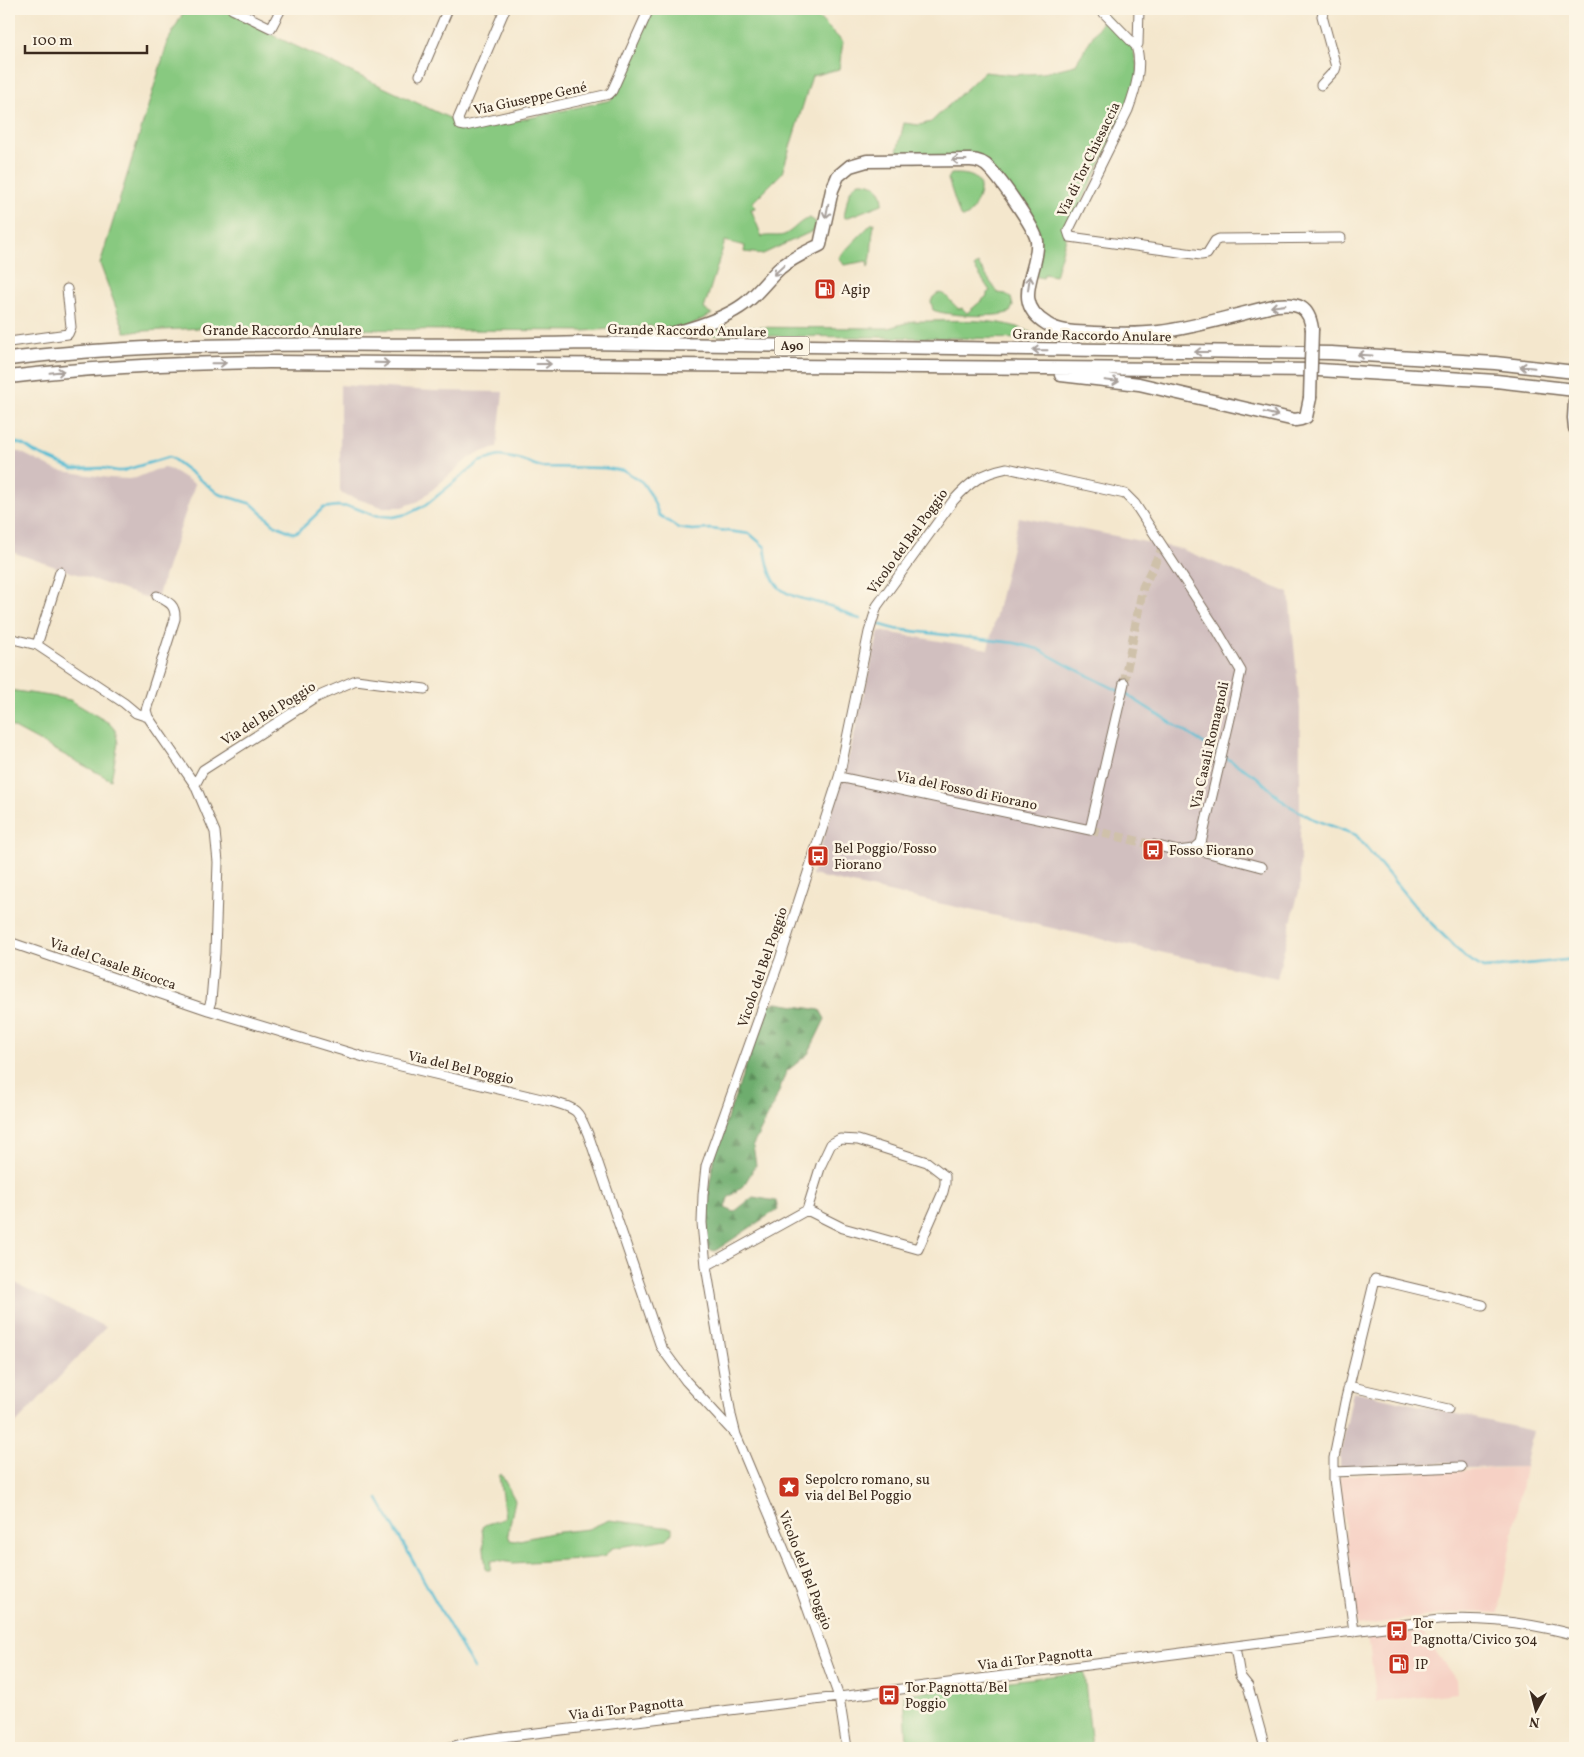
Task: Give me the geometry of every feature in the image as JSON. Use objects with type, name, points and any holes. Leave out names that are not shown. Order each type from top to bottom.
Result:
[{"type":"highway","points":[[583,343],[648,338],[677,332],[707,323],[746,302],[782,267],[799,255],[820,245],[832,190],[841,172],[855,163],[875,160],[974,160],[991,169],[1036,236],[1037,250],[1031,270],[1028,299],[1034,313],[1043,322],[1052,327],[1080,333],[1158,332],[1277,305],[1288,305],[1304,309],[1312,329],[1310,398],[1307,415],[1303,419],[1297,420],[1139,384],[994,368]]},
{"type":"highway","name":"Grande Raccordo Anulare","points":[[9,358],[102,350],[201,345],[491,346],[583,343],[1331,353],[1495,363],[1575,372]]},
{"type":"highway","name":"A90","points":[[9,377],[135,366],[259,362],[1319,370],[1496,381],[1575,390]]},
{"type":"highway","points":[[1575,407],[1575,428]]},
{"type":"street","points":[[232,9],[271,28],[280,9]]},
{"type":"street","points":[[420,75],[448,9]]},
{"type":"street","name":"Via Giuseppe Gené","points":[[505,9],[458,120],[460,125],[465,126],[608,94],[612,91],[649,9]]},
{"type":"street","points":[[1100,9],[1136,46],[1138,44],[1139,9]]},
{"type":"street","points":[[1322,85],[1336,67],[1322,16],[1324,9]]},
{"type":"street","name":"Via di Tor Chiesaccia","points":[[1136,46],[1139,62],[1132,100],[1121,126],[1068,231],[1070,237],[1201,255],[1207,254],[1215,241],[1219,239],[1341,238]]},
{"type":"street","points":[[9,342],[63,336],[70,332],[72,327],[67,289]]},
{"type":"street","name":"Vicolo del Bel Poggio","points":[[839,1697],[801,1590],[736,1435],[706,1266],[702,1223],[702,1195],[706,1166],[780,958],[839,777],[869,632],[877,606],[953,501],[967,485],[993,471],[1007,468],[1124,494],[1136,504],[1163,547]]},
{"type":"street","name":"Via Casali Romagnoli","points":[[1163,547],[1217,630],[1241,671],[1201,843],[1194,849]]},
{"type":"street","points":[[37,645],[60,572]]},
{"type":"street","points":[[157,596],[172,604],[176,610],[175,619],[146,710],[148,717],[195,784],[215,832],[218,862],[215,953],[211,1001],[208,1010]]},
{"type":"street","points":[[9,638],[37,645],[124,702],[136,713],[148,717]]},
{"type":"street","name":"Via del Bel Poggio","points":[[195,784],[203,770],[317,697],[356,680],[425,689]]},
{"type":"street","name":"Via del Fosso di Fiorano","points":[[839,777],[1090,830],[1124,683]]},
{"type":"street","points":[[1154,845],[1178,851],[1194,849],[1262,867]]},
{"type":"street","name":"Via del Casale Bicocca","points":[[9,942],[208,1010]]},
{"type":"street","name":"Via del Bel Poggio","points":[[208,1010],[367,1058],[550,1101],[575,1109],[580,1114],[588,1134],[661,1347],[682,1375],[736,1435]]},
{"type":"street","points":[[706,1266],[807,1210],[831,1144],[840,1139],[858,1140],[927,1162],[945,1176],[943,1192],[918,1250],[843,1228],[807,1210]]},
{"type":"street","points":[[1354,1632],[1334,1472],[1335,1451],[1348,1386],[1375,1278],[1483,1305]]},
{"type":"street","points":[[1348,1386],[1448,1410]]},
{"type":"street","points":[[1334,1472],[1461,1467]]},
{"type":"street","name":"Via di Tor Pagnotta","points":[[447,1748],[469,1742],[502,1737],[839,1697],[1439,1620],[1471,1619],[1517,1622],[1575,1635]]},
{"type":"street","points":[[1235,1647],[1240,1676],[1248,1686],[1265,1748]]},
{"type":"street","points":[[839,1697],[847,1748]]},
{"type":"shaded area","points":[[340,385],[433,391],[503,392],[497,447],[468,459],[419,501],[402,507],[382,507],[342,494],[340,490]]},
{"type":"shaded area","points":[[9,451],[20,452],[56,470],[129,479],[164,468],[172,470],[195,484],[156,601],[9,551]]},
{"type":"shaded area","points":[[1019,517],[1181,549],[1289,593],[1300,709],[1300,887],[1277,978],[812,875],[850,752],[879,631],[988,649]]},
{"type":"shaded area","points":[[9,1280],[106,1327],[9,1431]]},
{"type":"shaded area","points":[[1353,1391],[1533,1431],[1525,1467],[1467,1468],[1459,1461],[1454,1463],[1340,1467],[1340,1457]]},
{"type":"shaded area","points":[[1525,1467],[1498,1613],[1459,1612],[1357,1626],[1339,1476]]},
{"type":"shaded area","points":[[1421,1631],[1456,1680],[1457,1693],[1377,1702],[1368,1637]]},
{"type":"green space","points":[[185,9],[228,9],[274,36],[475,130],[611,100],[653,9],[810,9],[843,42],[839,69],[812,76],[782,173],[753,202],[755,208],[751,209],[762,237],[783,235],[810,218],[816,222],[815,230],[763,254],[744,252],[745,246],[725,241],[704,309],[712,314],[677,332],[650,326],[584,331],[201,328],[125,332],[100,264],[168,41]]},
{"type":"green space","points":[[1106,15],[1131,39],[1140,80],[1068,231],[1055,276],[1044,274],[1043,278],[1034,276],[1037,241],[982,163],[895,160],[904,123],[919,125],[931,122],[984,72],[1013,75],[1043,73],[1075,65]]},
{"type":"green space","points":[[951,174],[971,176],[979,183],[979,195],[976,203],[970,214],[965,217],[960,216],[948,179]]},
{"type":"green space","points":[[859,182],[872,184],[878,188],[882,195],[882,204],[846,218],[844,217],[850,192]]},
{"type":"green space","points":[[875,223],[868,267],[867,261],[844,265],[839,257],[871,224]]},
{"type":"green space","points":[[978,264],[998,293],[1006,294],[1011,298],[1013,306],[1010,312],[972,316],[949,314],[933,310],[931,301],[938,293],[945,296],[959,309],[962,308],[967,313],[987,296],[987,293],[990,291],[974,267]]},
{"type":"green space","points":[[913,321],[980,321],[997,323],[1028,331],[1041,339],[684,335],[708,327],[888,328]]},
{"type":"green space","points":[[9,690],[70,700],[109,723],[115,730],[118,743],[111,780],[9,725]]},
{"type":"green space","points":[[777,1003],[820,1010],[825,1019],[808,1054],[786,1072],[774,1104],[753,1145],[756,1165],[744,1185],[728,1198],[725,1208],[734,1212],[753,1197],[776,1201],[778,1209],[715,1251],[710,1250],[707,1245],[706,1203],[716,1149],[768,1005]]},
{"type":"green space","points":[[501,1474],[515,1500],[508,1534],[510,1540],[515,1541],[551,1533],[588,1529],[609,1520],[672,1528],[672,1533],[667,1539],[612,1548],[605,1556],[596,1558],[513,1563],[497,1560],[491,1561],[490,1570],[486,1570],[482,1527],[505,1517],[499,1476]]},
{"type":"green space","points":[[1084,1672],[1092,1748],[854,1748],[907,1742],[904,1694]]},
{"type":"waterway","points":[[1569,9],[1575,14]]},
{"type":"waterway","points":[[9,443],[13,442],[24,445],[34,452],[73,469],[102,468],[122,471],[169,457],[219,494],[252,504],[275,525],[293,533],[299,531],[323,508],[337,506],[353,507],[373,515],[393,517],[407,514],[426,505],[479,462],[499,456],[518,459],[541,467],[604,468],[625,471],[642,482],[651,495],[659,515],[678,528],[692,530],[711,529],[750,534],[765,547],[771,575],[782,590],[800,598],[831,606],[860,619]]},
{"type":"waterway","points":[[878,624],[895,629],[1015,643],[1038,649],[1127,695],[1219,753]]},
{"type":"waterway","points":[[1223,756],[1257,777],[1286,804],[1313,819],[1356,835],[1418,910],[1465,957],[1483,968],[1575,959]]},
{"type":"waterway","points":[[378,1499],[474,1669]]},
{"type":"tunnel","points":[[1124,683],[1143,587],[1163,547]]},
{"type":"tunnel","points":[[1090,830],[1154,845]]},
{"type":"place","name":"Agip","points":[[825,289]]},
{"type":"place","name":"Fosso Fiorano","points":[[1153,850]]},
{"type":"place","name":"Bel Poggio/Fosso Fiorano","points":[[818,856]]},
{"type":"place","name":"Sepolcro romano, su via del Bel Poggio","points":[[789,1487]]},
{"type":"place","name":"Tor Pagnotta/Civico 304","points":[[1397,1631]]},
{"type":"place","name":"IP","points":[[1399,1664]]},
{"type":"place","name":"Tor Pagnotta/Bel Poggio","points":[[889,1695]]}]
